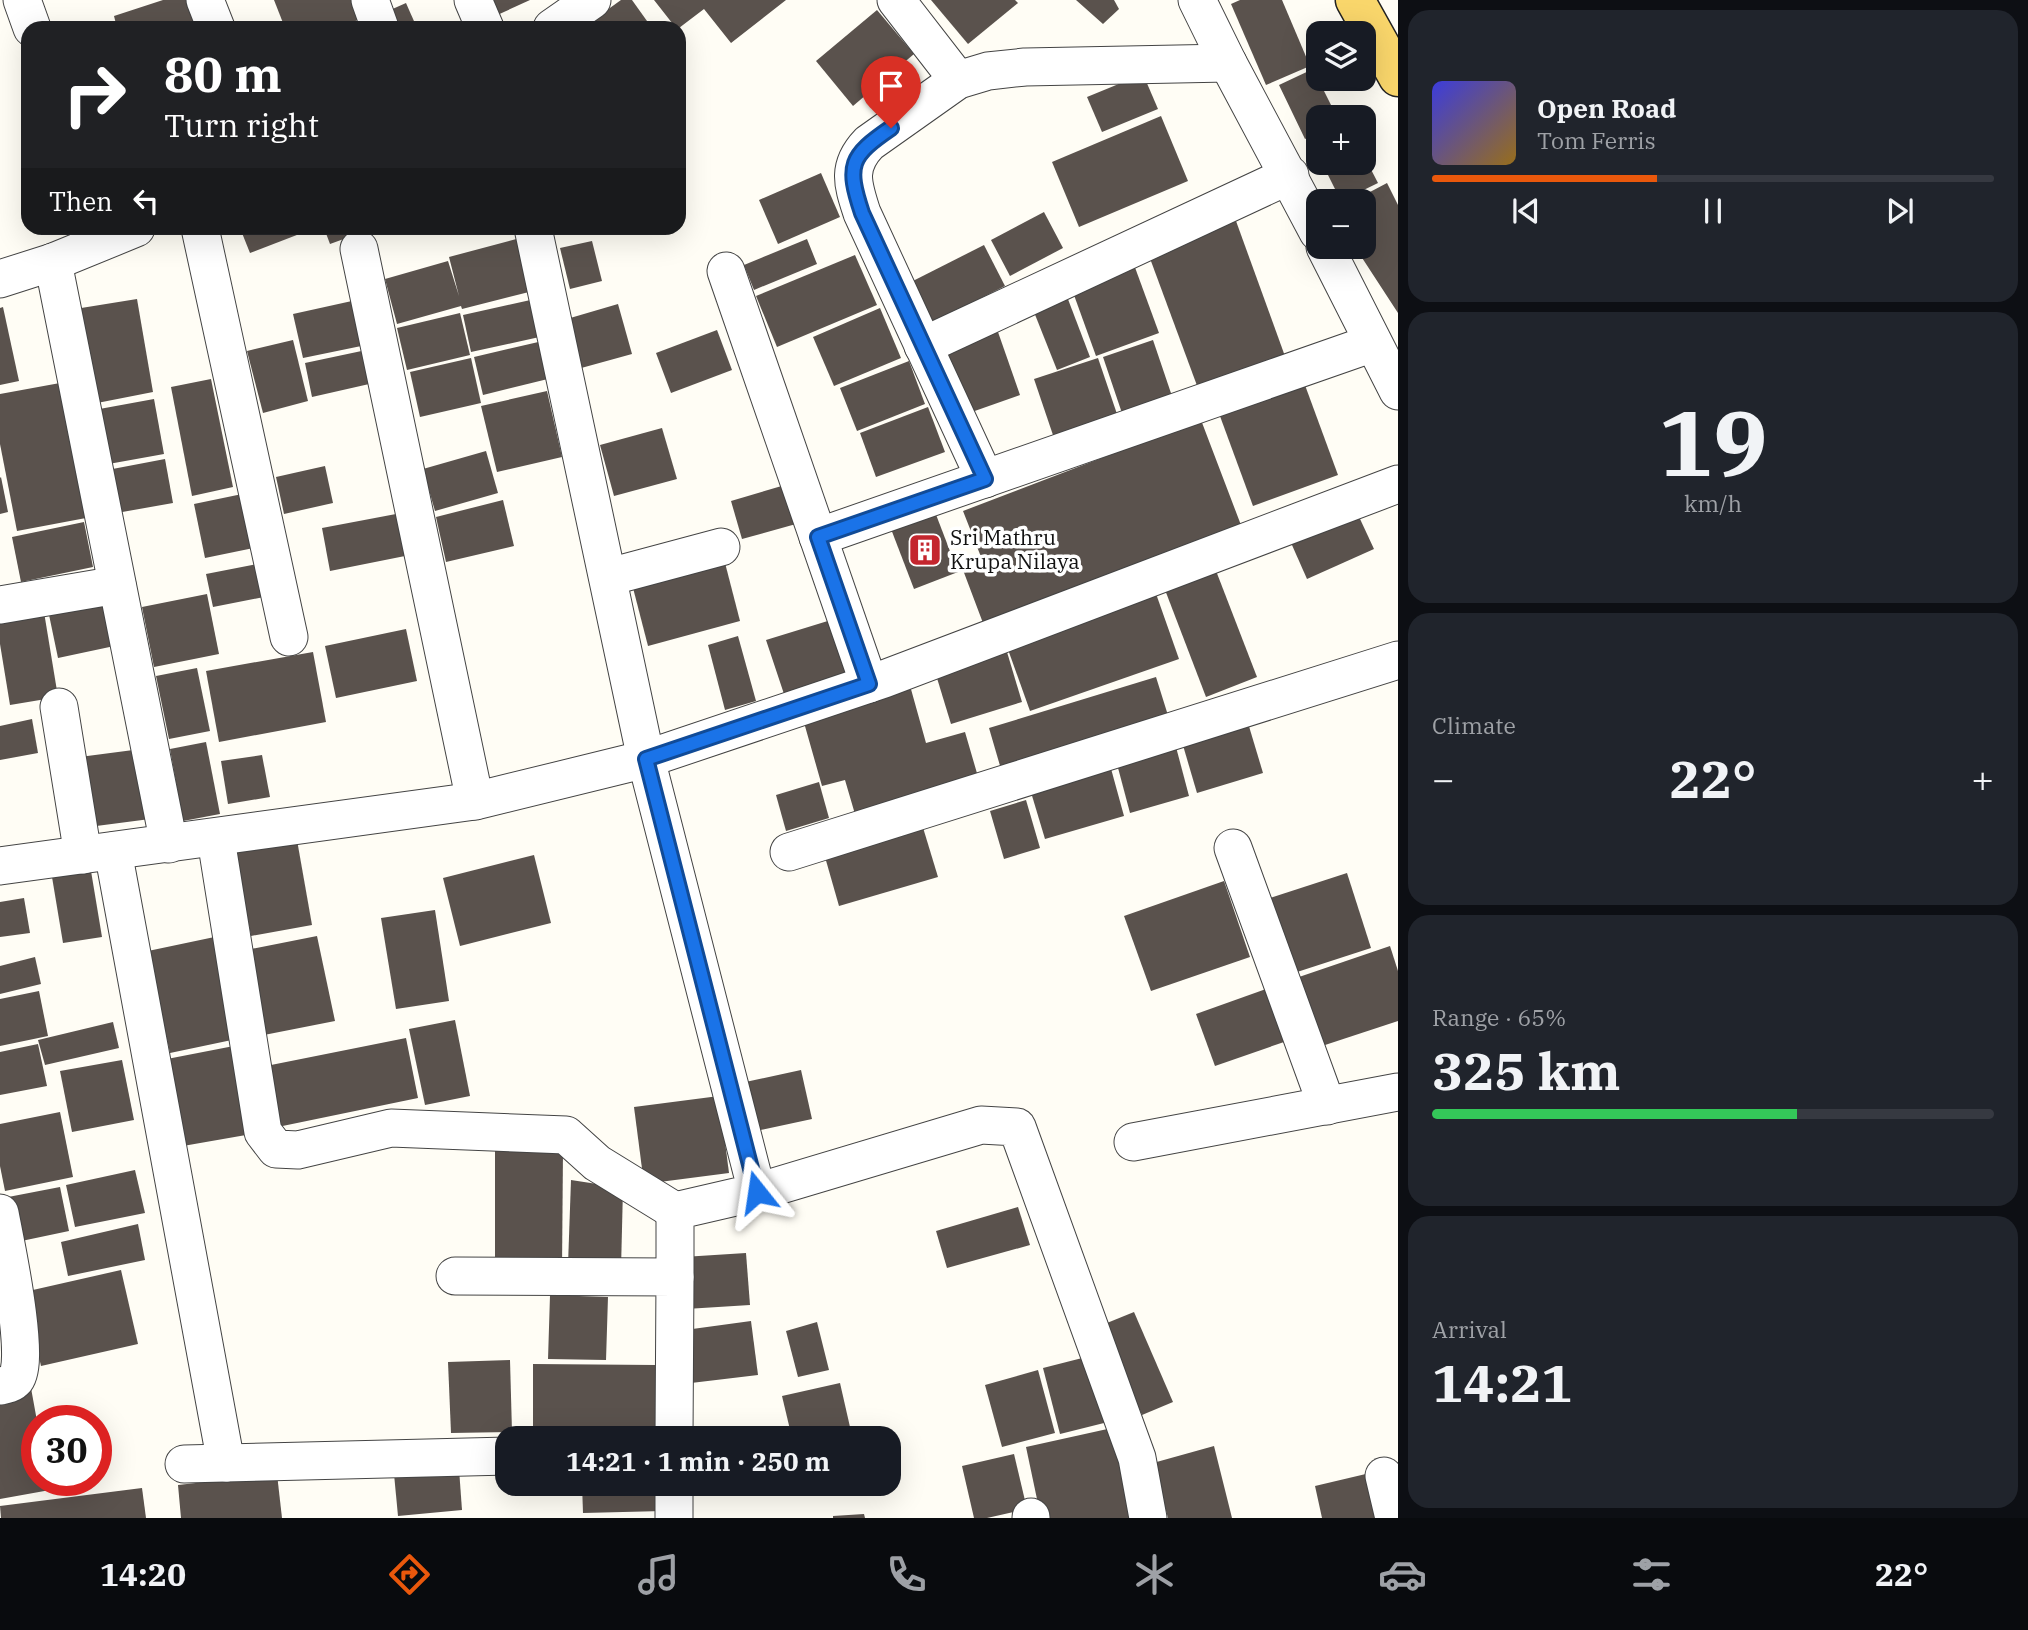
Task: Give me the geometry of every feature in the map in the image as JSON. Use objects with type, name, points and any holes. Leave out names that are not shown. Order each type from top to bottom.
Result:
[{"type":"main road","points":[[1355,0],[1398,77]]},
{"type":"street","points":[[22,0],[30,21]]},
{"type":"street","points":[[205,0],[213,21]]},
{"type":"street","points":[[370,0],[378,21]]},
{"type":"street","points":[[473,0],[482,21]]},
{"type":"street","points":[[562,21],[592,0]]},
{"type":"street","points":[[896,0],[958,80]]},
{"type":"street","points":[[1197,0],[1306,208]]},
{"type":"street","points":[[985,479],[862,213],[854,190],[852,171],[859,154],[869,143],[958,80],[988,71],[1025,67],[1228,63]]},
{"type":"street","points":[[923,346],[1290,175]]},
{"type":"street","points":[[0,279],[53,262],[111,235]]},
{"type":"street","points":[[202,235],[289,637]]},
{"type":"street","points":[[535,235],[646,759],[757,1192]]},
{"type":"street","points":[[359,249],[475,802]]},
{"type":"street","points":[[1331,259],[1398,391]]},
{"type":"street","points":[[53,262],[169,844]]},
{"type":"street","points":[[726,271],[869,684]]},
{"type":"street","points":[[818,537],[1373,342]]},
{"type":"street","points":[[0,866],[475,802],[646,759],[869,684],[1398,484]]},
{"type":"street","points":[[609,577],[721,547]]},
{"type":"street","points":[[0,605],[117,585]]},
{"type":"street","points":[[789,852],[1398,660]]},
{"type":"street","points":[[59,707],[98,853],[226,1463]]},
{"type":"street","points":[[216,839],[263,1132],[276,1149],[298,1150],[391,1128],[566,1135],[597,1163],[675,1211],[757,1192],[981,1125],[1017,1126],[1138,1458],[1148,1518]]},
{"type":"street","points":[[1233,848],[1327,1106]]},
{"type":"street","points":[[1133,1142],[1398,1092]]},
{"type":"street","points":[[674,1426],[675,1211]]},
{"type":"street","points":[[0,1213],[22,1346],[19,1374],[15,1381],[0,1386]]},
{"type":"street","points":[[455,1276],[675,1277]]},
{"type":"street","points":[[184,1464],[495,1456]]},
{"type":"street","points":[[1384,1475],[1394,1518]]},
{"type":"street","points":[[674,1496],[674,1518]]},
{"type":"building","points":[[163,0],[188,0],[195,21],[115,21],[114,16]]},
{"type":"building","points":[[274,0],[360,0],[366,17],[355,21],[282,21]]},
{"type":"building","points":[[485,0],[530,0],[493,17]]},
{"type":"building","points":[[621,0],[632,0],[647,21],[592,21]]},
{"type":"building","points":[[654,0],[786,0],[731,43],[704,9],[686,23],[670,21]]},
{"type":"building","points":[[931,0],[1015,0],[1018,3],[968,44]]},
{"type":"building","points":[[1076,0],[1114,0],[1119,9],[1103,24]]},
{"type":"building","points":[[1240,0],[1282,0],[1306,57],[1306,68],[1266,85],[1231,4]]},
{"type":"building","points":[[406,3],[414,21],[381,21],[379,15]]},
{"type":"building","points":[[877,10],[914,54],[853,106],[816,61]]},
{"type":"building","points":[[1306,72],[1306,91],[1324,91],[1331,105],[1306,105],[1306,139],[1305,139],[1279,85]]},
{"type":"building","points":[[1143,74],[1158,109],[1102,132],[1087,97]]},
{"type":"building","points":[[1161,116],[1188,181],[1079,227],[1052,162]]},
{"type":"building","points":[[821,173],[840,217],[778,244],[759,200]]},
{"type":"building","points":[[1328,175],[1374,175],[1378,183],[1366,189],[1335,189]]},
{"type":"building","points":[[1387,183],[1398,205],[1398,313],[1363,259],[1376,259],[1376,189]]},
{"type":"building","points":[[1044,212],[1063,248],[1010,276],[991,240]]},
{"type":"building","points":[[1236,221],[1286,359],[1199,391],[1148,253]]},
{"type":"building","points":[[243,235],[297,235],[250,253]]},
{"type":"building","points":[[327,235],[355,235],[330,244]]},
{"type":"building","points":[[520,238],[533,291],[462,309],[461,306],[397,324],[385,279],[448,261],[459,296],[449,257]]},
{"type":"building","points":[[807,239],[817,264],[754,290],[744,265]]},
{"type":"building","points":[[592,241],[602,281],[570,289],[560,248]]},
{"type":"building","points":[[984,245],[1005,286],[926,326],[905,285]]},
{"type":"building","points":[[855,255],[877,305],[777,347],[756,296]]},
{"type":"building","points":[[1133,262],[1159,333],[1096,356],[1070,284]]},
{"type":"building","points":[[1066,294],[1090,357],[1057,370],[1032,307]]},
{"type":"building","points":[[137,299],[153,392],[92,404],[75,309]]},
{"type":"building","points":[[361,299],[371,344],[303,358],[293,314]]},
{"type":"building","points":[[535,299],[544,336],[471,352],[463,315]]},
{"type":"building","points":[[618,304],[632,354],[574,370],[560,321]]},
{"type":"building","points":[[3,307],[19,381],[0,385],[0,308]]},
{"type":"building","points":[[880,308],[901,358],[834,386],[813,337]]},
{"type":"building","points":[[460,313],[470,355],[407,370],[397,328]]},
{"type":"building","points":[[717,330],[732,370],[671,393],[656,353]]},
{"type":"building","points":[[998,332],[1020,395],[969,413],[947,350]]},
{"type":"building","points":[[293,340],[308,401],[263,413],[247,351]]},
{"type":"building","points":[[547,340],[556,377],[483,395],[474,357]]},
{"type":"building","points":[[1153,340],[1175,405],[1125,422],[1103,357]]},
{"type":"building","points":[[371,349],[378,382],[312,397],[305,363]]},
{"type":"building","points":[[471,358],[481,403],[420,417],[410,372]]},
{"type":"building","points":[[1098,358],[1118,417],[1054,438],[1034,379]]},
{"type":"building","points":[[909,361],[925,404],[857,431],[840,388]]},
{"type":"building","points":[[1302,377],[1338,475],[1253,506],[1217,408]]},
{"type":"building","points":[[211,379],[233,487],[192,496],[171,387]]},
{"type":"building","points":[[60,383],[86,518],[17,531],[0,444],[0,394]]},
{"type":"building","points":[[547,391],[562,457],[497,472],[481,406]]},
{"type":"building","points":[[154,399],[164,454],[103,465],[94,410]]},
{"type":"building","points":[[928,407],[945,452],[876,477],[860,433]]},
{"type":"building","points":[[1201,420],[1244,533],[986,631],[963,570],[983,562],[963,511]]},
{"type":"building","points":[[662,428],[677,479],[614,496],[600,445]]},
{"type":"building","points":[[486,451],[498,493],[435,511],[423,469]]},
{"type":"building","points":[[165,459],[173,503],[111,514],[102,471]]},
{"type":"building","points":[[325,466],[333,503],[284,514],[276,477]]},
{"type":"building","points":[[0,478],[8,512],[0,514]]},
{"type":"building","points":[[785,485],[796,524],[742,539],[731,501]]},
{"type":"building","points":[[247,493],[258,547],[205,558],[194,504]]},
{"type":"building","points":[[503,500],[514,546],[446,562],[436,517]]},
{"type":"building","points":[[1354,506],[1374,549],[1307,579],[1288,536]]},
{"type":"building","name":"Sri Mathru Krupa Nilaya","points":[[935,512],[958,572],[914,589],[891,529]]},
{"type":"building","points":[[396,514],[405,556],[330,571],[322,528]]},
{"type":"building","points":[[84,522],[93,567],[21,582],[12,537]]},
{"type":"building","points":[[724,559],[740,621],[648,646],[632,584]]},
{"type":"building","points":[[267,562],[274,595],[213,607],[206,574]]},
{"type":"building","points":[[1213,563],[1257,677],[1206,697],[1162,582]]},
{"type":"building","points":[[1154,588],[1179,659],[1030,711],[1005,641]]},
{"type":"building","points":[[207,594],[219,654],[154,667],[142,607]]},
{"type":"building","points":[[109,597],[119,645],[58,658],[48,610]]},
{"type":"building","points":[[44,612],[58,697],[10,705],[0,644],[0,619]]},
{"type":"building","points":[[831,620],[849,676],[785,697],[766,640]]},
{"type":"building","points":[[406,629],[417,681],[336,698],[325,646]]},
{"type":"building","points":[[738,636],[756,701],[725,710],[708,645]]},
{"type":"building","points":[[1004,642],[1022,702],[951,724],[933,665]]},
{"type":"building","points":[[313,652],[326,722],[219,742],[206,671]]},
{"type":"building","points":[[197,668],[210,731],[169,739],[156,676]]},
{"type":"building","points":[[1156,677],[1171,725],[1003,776],[989,728]]},
{"type":"building","points":[[909,682],[926,743],[965,732],[981,787],[857,821],[845,780],[822,786],[801,712]]},
{"type":"building","points":[[32,719],[38,753],[0,760],[0,726]]},
{"type":"building","points":[[1248,723],[1263,773],[1197,793],[1182,742]]},
{"type":"building","points":[[206,742],[220,814],[183,821],[170,749]]},
{"type":"building","points":[[1176,747],[1189,796],[1130,813],[1117,764]]},
{"type":"building","points":[[141,749],[150,819],[81,828],[72,758]]},
{"type":"building","points":[[262,755],[270,797],[228,804],[221,761]]},
{"type":"building","points":[[1110,765],[1124,816],[1045,839],[1030,789]]},
{"type":"building","points":[[819,782],[829,818],[786,831],[776,795]]},
{"type":"building","points":[[1026,800],[1040,848],[1004,859],[990,811]]},
{"type":"building","points":[[921,821],[938,877],[839,906],[823,850]]},
{"type":"building","points":[[297,840],[312,925],[251,936],[235,850]]},
{"type":"building","points":[[534,855],[551,923],[460,946],[443,878]]},
{"type":"building","points":[[90,865],[102,937],[63,943],[51,871]]},
{"type":"building","points":[[1347,873],[1371,948],[1294,973],[1270,898]]},
{"type":"building","points":[[1224,881],[1250,957],[1151,991],[1124,916]]},
{"type":"building","points":[[24,898],[30,933],[0,937],[0,902]]},
{"type":"building","points":[[435,910],[449,1001],[396,1009],[381,918]]},
{"type":"building","points":[[224,935],[246,1037],[170,1053],[148,951]]},
{"type":"building","points":[[317,936],[335,1021],[264,1035],[246,950]]},
{"type":"building","points":[[1390,946],[1398,971],[1398,1021],[1322,1046],[1299,977]]},
{"type":"building","points":[[35,957],[41,984],[0,994],[0,966]]},
{"type":"building","points":[[1266,989],[1284,1042],[1215,1066],[1196,1014]]},
{"type":"building","points":[[39,991],[48,1036],[0,1046],[0,999]]},
{"type":"building","points":[[455,1020],[470,1096],[425,1105],[409,1029]]},
{"type":"building","points":[[113,1022],[119,1048],[45,1065],[38,1040]]},
{"type":"building","points":[[406,1038],[418,1098],[268,1129],[256,1068]]},
{"type":"building","points":[[38,1044],[47,1086],[0,1095],[0,1052]]},
{"type":"building","points":[[239,1045],[257,1133],[183,1146],[167,1059]]},
{"type":"building","points":[[122,1060],[134,1120],[72,1132],[60,1071]]},
{"type":"building","points":[[801,1070],[812,1119],[747,1133],[736,1084]]},
{"type":"building","points":[[719,1096],[729,1173],[644,1184],[634,1107]]},
{"type":"building","points":[[60,1112],[73,1177],[5,1191],[0,1166],[0,1124]]},
{"type":"building","points":[[495,1149],[563,1150],[562,1269],[495,1269]]},
{"type":"building","points":[[135,1170],[145,1213],[75,1227],[66,1185]]},
{"type":"building","points":[[571,1180],[623,1188],[621,1269],[568,1265]]},
{"type":"building","points":[[60,1187],[69,1231],[12,1243],[3,1198]]},
{"type":"building","points":[[1018,1207],[1030,1245],[947,1268],[936,1231]]},
{"type":"building","points":[[138,1224],[145,1260],[68,1276],[61,1242]]},
{"type":"building","points":[[746,1253],[750,1305],[686,1309],[683,1257]]},
{"type":"building","points":[[121,1270],[138,1344],[41,1366],[24,1292]]},
{"type":"building","points":[[550,1295],[608,1297],[606,1360],[548,1359]]},
{"type":"building","points":[[1134,1312],[1173,1402],[1142,1415],[1102,1325]]},
{"type":"building","points":[[751,1321],[758,1375],[691,1383],[685,1330]]},
{"type":"building","points":[[817,1322],[829,1370],[798,1377],[786,1331]]},
{"type":"building","points":[[1094,1355],[1112,1421],[1060,1434],[1043,1368]]},
{"type":"building","points":[[510,1360],[512,1426],[495,1426],[495,1432],[451,1433],[448,1362]]},
{"type":"building","points":[[533,1364],[656,1365],[656,1426],[533,1426]]},
{"type":"building","points":[[1038,1370],[1055,1433],[1002,1447],[985,1385]]},
{"type":"building","points":[[840,1383],[850,1426],[789,1426],[782,1396]]},
{"type":"building","points":[[31,1388],[34,1405],[21,1405],[21,1495],[0,1499],[0,1394]]},
{"type":"building","points":[[1121,1426],[1141,1518],[1041,1518],[1026,1447]]},
{"type":"building","points":[[1214,1446],[1232,1518],[1168,1518],[1153,1463]]},
{"type":"building","points":[[1014,1454],[1027,1509],[987,1518],[974,1518],[962,1466]]},
{"type":"building","points":[[459,1469],[462,1510],[398,1516],[394,1474]]},
{"type":"building","points":[[1370,1473],[1380,1518],[1322,1518],[1315,1486]]},
{"type":"building","points":[[277,1474],[282,1518],[181,1518],[178,1485]]},
{"type":"building","points":[[142,1488],[146,1518],[1,1518],[0,1506],[79,1496],[112,1496],[112,1492]]},
{"type":"building","points":[[582,1496],[663,1496],[663,1511],[583,1513]]},
{"type":"building","points":[[864,1514],[865,1518],[833,1518],[833,1516]]},
{"type":"place","name":"Sri Mathru Krupa Nilaya","points":[[925,550]]},
{"type":"route","points":[[757,1192],[646,759],[869,684],[818,537],[985,479],[862,213],[854,190],[852,171],[859,154],[869,143],[891,128]]}]
